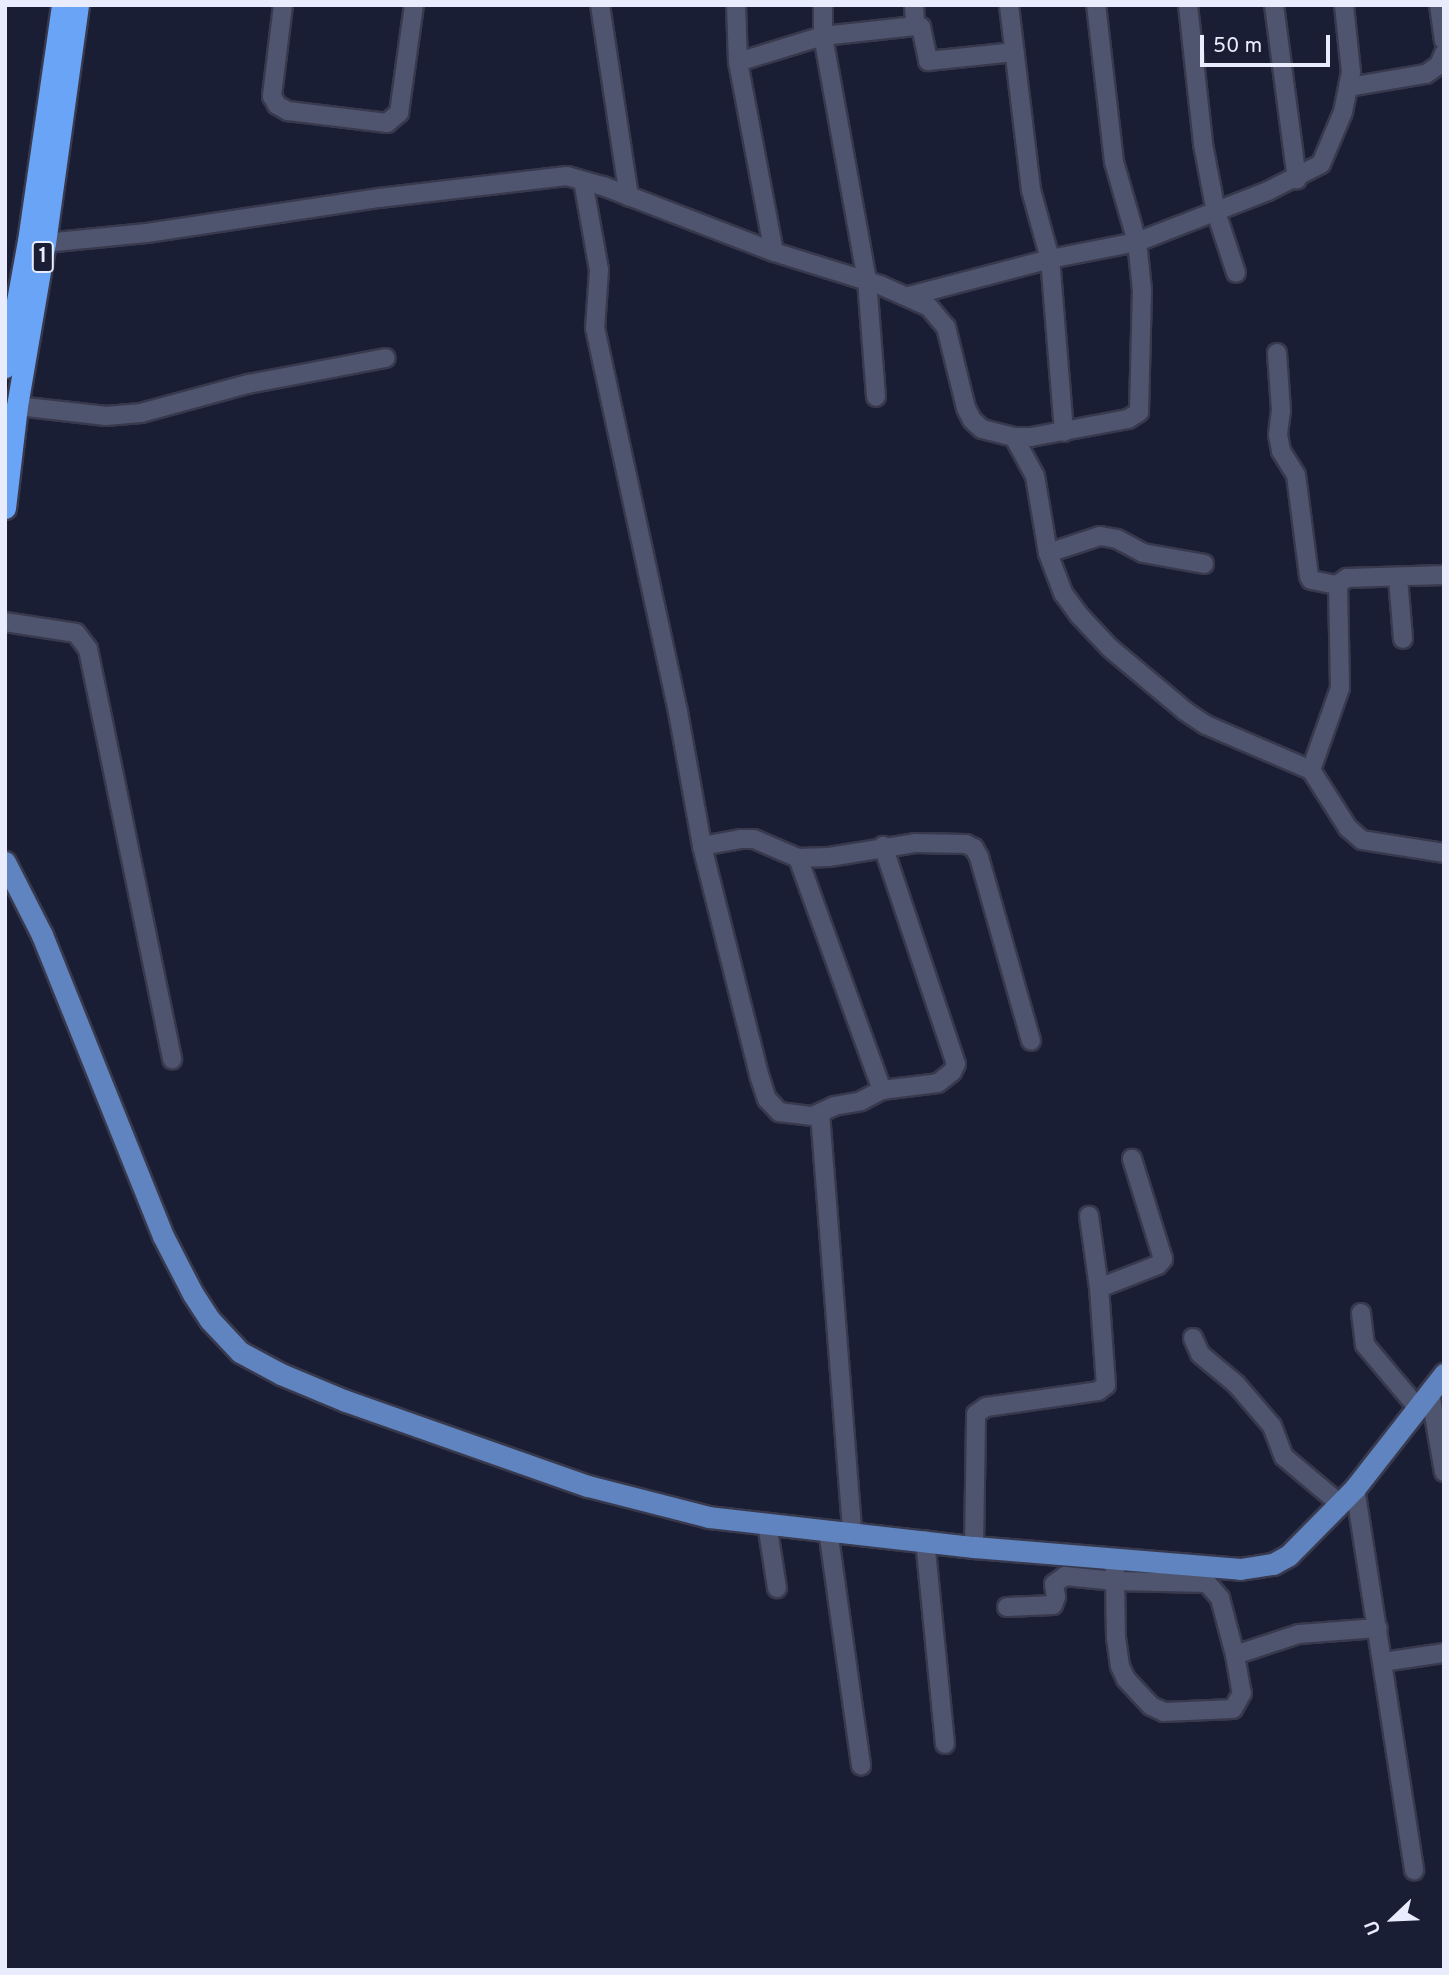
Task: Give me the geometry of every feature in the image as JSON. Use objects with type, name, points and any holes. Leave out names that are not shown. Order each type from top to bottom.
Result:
[{"type":"highway","name":"1","points":[[5,367],[29,240],[62,5]]},
{"type":"highway","name":"1","points":[[5,508],[17,406],[45,243],[78,5]]},
{"type":"main road","points":[[5,862],[43,935],[71,1012],[163,1236],[198,1303],[240,1352],[281,1374],[346,1401],[588,1486],[709,1517],[974,1547],[1240,1569],[1273,1564],[1289,1555],[1348,1496],[1444,1374]]},
{"type":"street","points":[[283,5],[272,96],[276,105],[288,111],[387,123],[399,113],[414,5]]},
{"type":"street","points":[[600,5],[629,197]]},
{"type":"street","points":[[736,5],[738,62],[774,252]]},
{"type":"street","points":[[823,5],[823,36],[867,280],[876,397]]},
{"type":"street","points":[[914,5],[915,26]]},
{"type":"street","points":[[1009,5],[1031,190],[1050,259],[1064,432]]},
{"type":"street","points":[[45,243],[147,233],[379,198],[567,176],[774,252],[867,280],[929,307],[946,327],[965,408],[972,420],[982,429],[1014,437],[1064,432],[1129,419],[1139,412],[1142,290],[1137,242],[1114,162],[1096,5]]},
{"type":"street","points":[[1188,5],[1203,144],[1216,212],[1237,273]]},
{"type":"street","points":[[1274,5],[1297,178]]},
{"type":"street","points":[[909,296],[1050,259],[1137,242],[1297,178],[1321,164],[1335,138],[1349,87],[1351,56],[1344,5]]},
{"type":"street","points":[[1439,5],[1444,41]]},
{"type":"street","points":[[738,62],[823,36],[915,26],[921,27],[928,61],[1015,52]]},
{"type":"street","points":[[1349,87],[1426,74],[1439,65],[1444,53]]},
{"type":"street","points":[[583,181],[599,270],[595,328],[678,712],[702,846],[768,1099],[779,1112],[813,1116],[881,1090],[938,1083],[952,1072],[956,1064],[883,846]]},
{"type":"street","points":[[1277,353],[1281,410],[1278,435],[1281,451],[1296,475],[1311,580],[1336,586],[1347,578],[1444,575]]},
{"type":"street","points":[[17,406],[106,416],[141,413],[248,384],[386,358]]},
{"type":"street","points":[[1014,437],[1035,475],[1048,553],[1063,593],[1079,615],[1110,648],[1185,711],[1232,739],[1283,756],[1311,770],[1348,828],[1363,840],[1376,845],[1444,853]]},
{"type":"street","points":[[1048,553],[1100,536],[1117,538],[1143,552],[1203,564]]},
{"type":"street","points":[[1398,578],[1403,639]]},
{"type":"street","points":[[1311,770],[1340,688],[1336,586]]},
{"type":"street","points":[[5,622],[76,633],[89,649],[172,1059]]},
{"type":"street","points":[[702,846],[754,839],[797,858],[829,857],[883,846],[915,843],[966,844],[974,848],[979,857],[1031,1041]]},
{"type":"street","points":[[797,858],[881,1090]]},
{"type":"street","points":[[820,1113],[852,1532]]},
{"type":"street","points":[[1099,1288],[1158,1265],[1163,1259],[1132,1159]]},
{"type":"street","points":[[974,1547],[976,1414],[986,1407],[1103,1389],[1107,1379],[1089,1216]]},
{"type":"street","points":[[1361,1313],[1365,1345],[1423,1400],[1444,1472]]},
{"type":"street","points":[[1193,1338],[1200,1354],[1236,1384],[1272,1426],[1284,1457],[1348,1496],[1378,1628],[1414,1870]]},
{"type":"street","points":[[767,1524],[777,1588]]},
{"type":"street","points":[[828,1530],[861,1766]]},
{"type":"street","points":[[925,1540],[945,1744]]},
{"type":"street","points":[[1007,1607],[1053,1605],[1056,1597],[1054,1584],[1065,1576],[1115,1581],[1201,1581],[1213,1586],[1223,1608],[1242,1693],[1233,1709],[1164,1712],[1151,1706],[1126,1679],[1121,1666],[1115,1581],[1114,1559]]},
{"type":"street","points":[[1235,1655],[1299,1634],[1378,1628]]},
{"type":"street","points":[[1383,1662],[1444,1653]]}]
